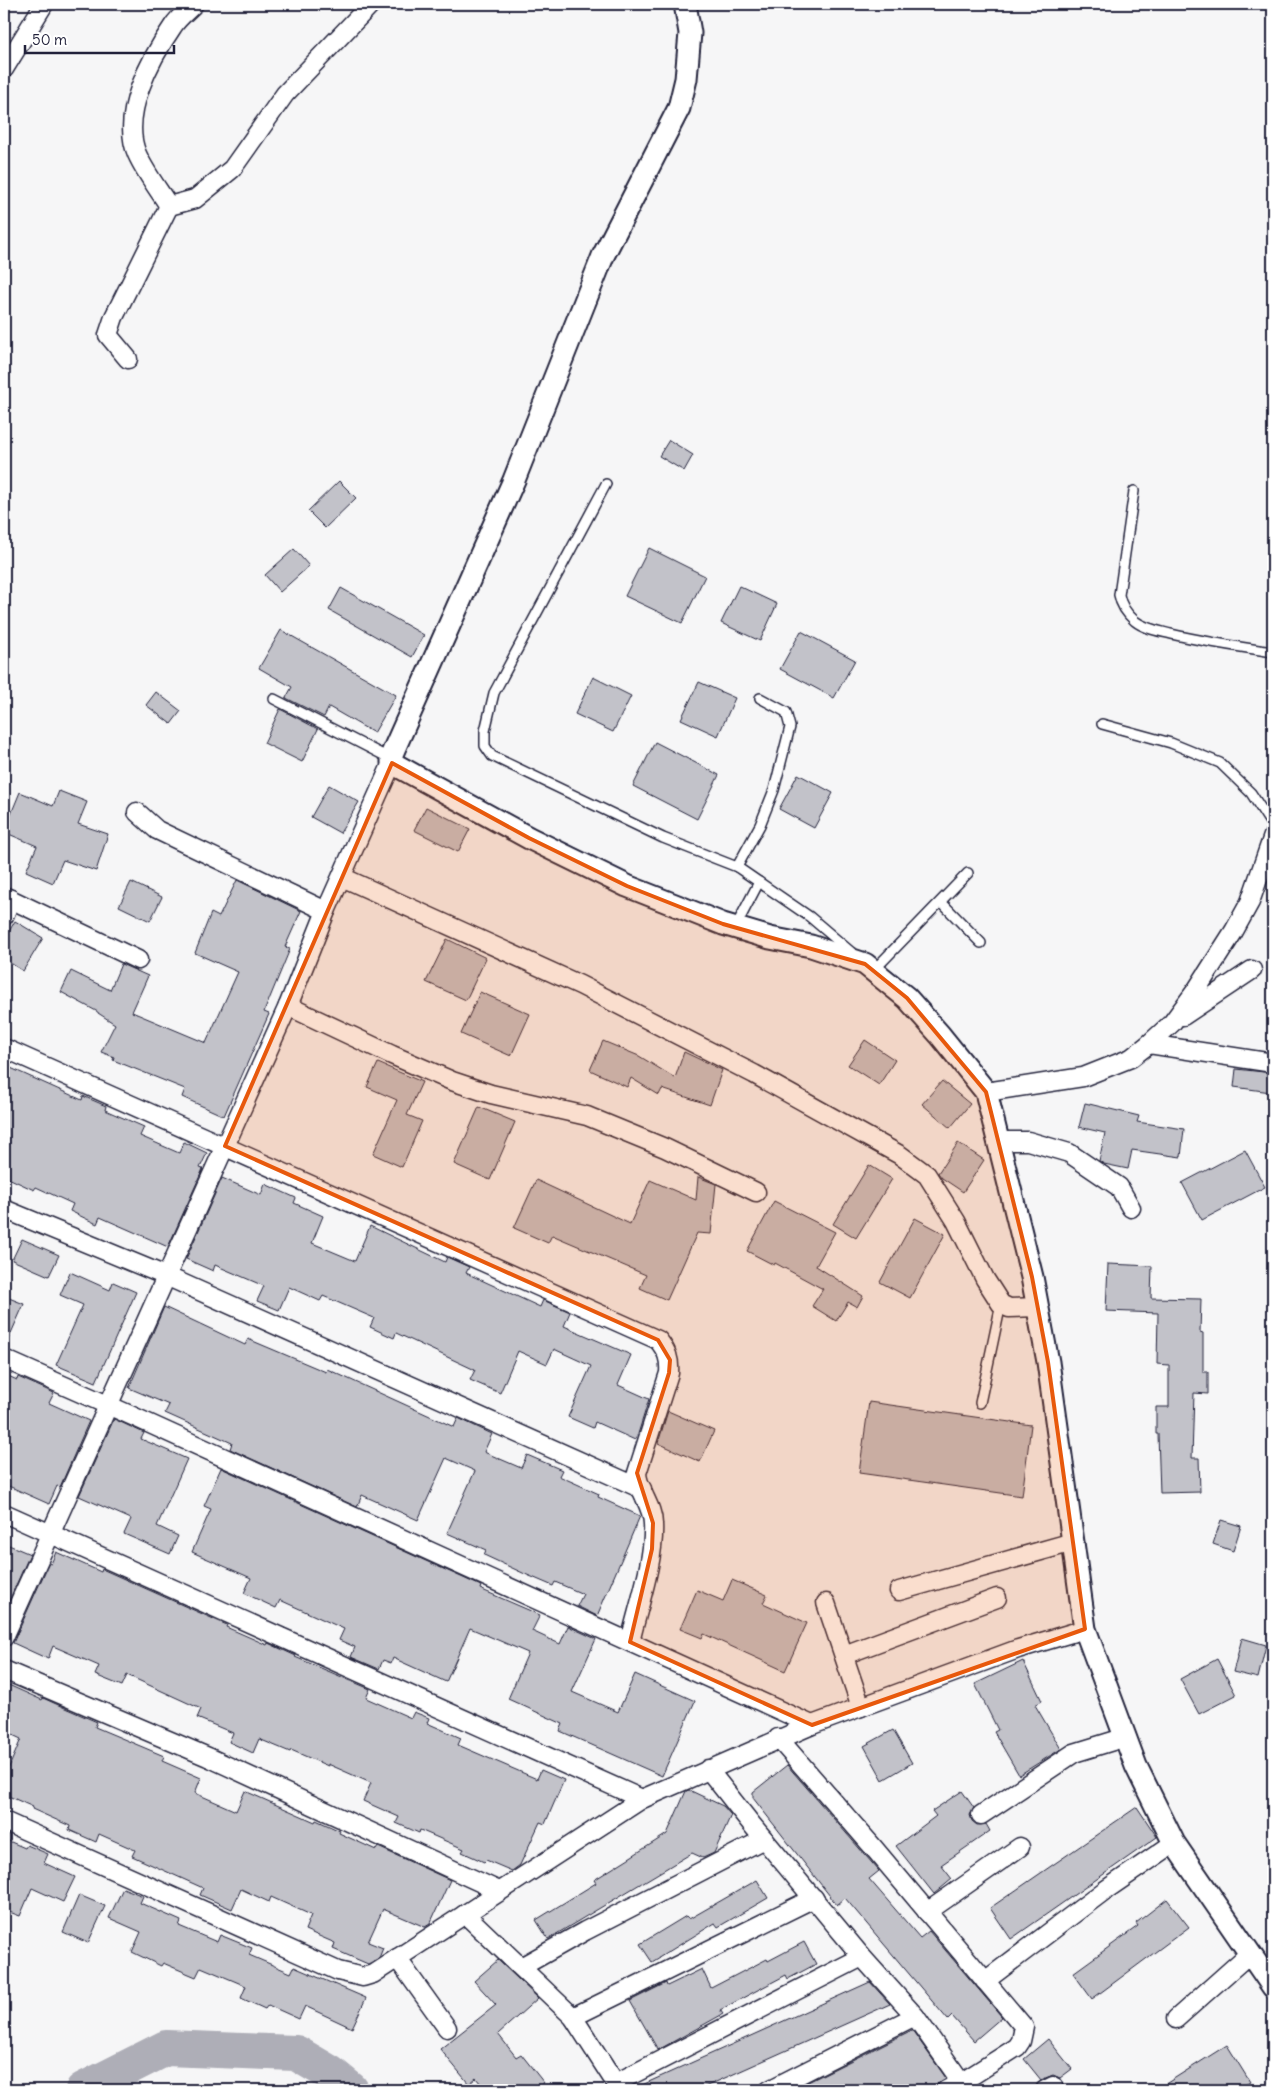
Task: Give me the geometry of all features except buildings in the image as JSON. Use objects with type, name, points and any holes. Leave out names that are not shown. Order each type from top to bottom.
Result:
[{"type":"street","points":[[4,69],[44,4]]},
{"type":"street","points":[[170,206],[151,179],[136,152],[132,124],[135,99],[151,65],[173,25],[194,4]]},
{"type":"street","points":[[128,359],[108,335],[114,318],[170,206],[195,198],[232,169],[285,94],[371,4]]},
{"type":"street","points":[[4,1637],[49,1532],[109,1405],[288,1006],[326,911],[514,480],[604,256],[679,108],[686,79],[690,33],[684,4]]},
{"type":"street","points":[[392,761],[529,838],[600,873],[687,911],[770,938],[811,946],[869,967],[907,998],[940,1034],[986,1092],[1038,1307],[1048,1362],[1085,1629],[1136,1766],[1174,1843],[1273,1987]]},
{"type":"street","points":[[137,812],[157,830],[326,911]]},
{"type":"street","points":[[1172,1023],[1197,989],[1250,902],[1273,836]]},
{"type":"street","points":[[342,877],[580,984],[754,1074],[900,1155],[927,1175],[956,1221],[985,1279],[1001,1304],[1009,1308],[1038,1307]]},
{"type":"street","points":[[4,916],[7,897],[138,960]]},
{"type":"street","points":[[986,1092],[1083,1077],[1131,1058],[1172,1023],[1252,970]]},
{"type":"street","points":[[288,1006],[452,1081],[491,1094],[587,1116],[665,1148],[756,1192]]},
{"type":"street","points":[[1149,1044],[1273,1063]]},
{"type":"street","points":[[4,1048],[658,1340],[666,1349],[670,1360],[668,1373],[637,1473],[639,1484],[654,1523],[652,1549],[630,1642]]},
{"type":"street","points":[[998,1141],[1028,1141],[1069,1153],[1119,1187],[1131,1208]]},
{"type":"street","points":[[4,1209],[166,1276],[642,1490]]},
{"type":"street","points":[[4,1359],[812,1725]]},
{"type":"street","points":[[4,1512],[642,1799]]},
{"type":"street","points":[[899,1591],[1073,1542]]},
{"type":"street","points":[[844,1655],[997,1598]]},
{"type":"street","points":[[826,1603],[861,1707]]},
{"type":"street","points":[[4,1821],[338,1971],[363,1977],[373,1974],[642,1799],[778,1738],[1018,1649],[1085,1629]]},
{"type":"street","points":[[4,1670],[208,1757],[500,1891]]},
{"type":"street","points":[[981,1815],[1074,1753],[1126,1737]]},
{"type":"street","points":[[778,1738],[873,1847],[1024,2027],[1023,2035],[1017,2047],[965,2086],[946,2090]]},
{"type":"street","points":[[708,1769],[764,1840],[862,1957],[915,2016],[965,2086]]},
{"type":"street","points":[[521,1967],[593,1927],[764,1840]]},
{"type":"street","points":[[985,1981],[1104,1891],[1174,1843]]},
{"type":"street","points":[[927,1912],[1020,1847]]},
{"type":"street","points":[[573,2017],[814,1898]]},
{"type":"street","points":[[465,1914],[573,2017],[618,2086],[862,1957]]},
{"type":"street","points":[[1176,2019],[1249,1954]]},
{"type":"street","points":[[397,1958],[447,2028]]},
{"type":"street","points":[[769,2090],[915,2016]]},
{"type":"lane","points":[[606,484],[494,694],[485,731],[485,746],[492,756],[663,838],[737,867],[810,917],[869,967],[942,902],[968,873]]},
{"type":"lane","points":[[1134,491],[1119,596],[1121,605],[1135,621],[1149,628],[1197,640],[1273,652]]},
{"type":"lane","points":[[274,698],[392,761]]},
{"type":"lane","points":[[737,867],[760,825],[774,790],[790,727],[786,712],[760,698]]},
{"type":"lane","points":[[1102,724],[1170,743],[1220,763],[1251,793],[1273,828]]},
{"type":"lane","points":[[736,928],[759,882]]},
{"type":"lane","points":[[942,902],[981,942]]},
{"type":"lane","points":[[980,1403],[1001,1304]]},
{"type":"highlighted area","points":[[392,763],[529,838],[627,886],[723,924],[865,964],[907,998],[986,1092],[1032,1277],[1048,1362],[1085,1629],[812,1725],[630,1642],[652,1549],[653,1523],[637,1473],[669,1373],[670,1360],[658,1340],[225,1146]]},
{"type":"waterway","points":[[83,2090],[166,2048],[296,2053],[330,2073],[351,2090]]}]
